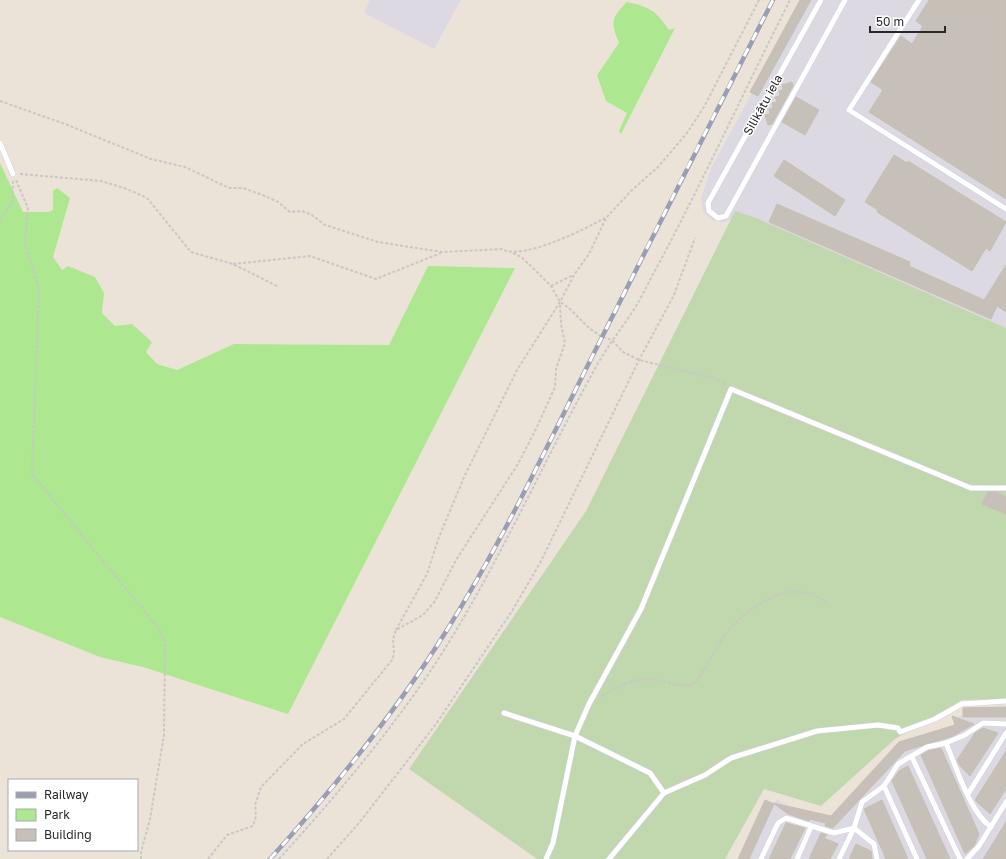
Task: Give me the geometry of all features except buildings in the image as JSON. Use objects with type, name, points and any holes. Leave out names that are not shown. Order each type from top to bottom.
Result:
[{"type":"lane","name":"Silikātu iela","points":[[821,0],[708,203],[709,211],[718,218],[726,216],[845,0]]},
{"type":"lane","points":[[919,0],[849,110],[1006,209]]},
{"type":"lane","points":[[0,143],[13,174]]},
{"type":"lane","points":[[546,859],[553,843],[575,736],[589,704],[641,609],[731,389],[971,488],[1006,488]]},
{"type":"lane","points":[[609,859],[664,793],[705,775],[731,758],[817,731],[878,725],[898,728],[900,732],[935,719],[962,704],[1006,701]]},
{"type":"lane","points":[[504,713],[575,736],[650,773],[664,793]]},
{"type":"lane","points":[[839,859],[854,828],[862,802],[884,786],[898,764],[927,747],[946,743],[965,735],[983,723],[1006,724]]},
{"type":"lane","points":[[968,794],[1006,734]]},
{"type":"lane","points":[[946,743],[975,811],[984,822],[991,827]]},
{"type":"lane","points":[[912,757],[960,859]]},
{"type":"lane","points":[[884,786],[917,859]]},
{"type":"lane","points":[[967,859],[979,846],[1006,802]]},
{"type":"lane","points":[[761,859],[778,823],[786,818],[834,833],[854,828]]},
{"type":"lane","points":[[797,859],[811,827]]},
{"type":"lane","points":[[854,828],[874,844],[877,859]]},
{"type":"path","points":[[208,859],[227,836],[253,826],[256,816],[255,805],[261,787],[303,744],[344,719],[392,660],[394,654],[393,639],[396,630],[427,574],[439,537],[465,475],[517,370],[560,302],[574,275],[588,254],[606,218],[631,191],[658,167],[691,126],[704,107],[759,0]]},
{"type":"path","points":[[279,859],[359,767],[393,723],[439,658],[500,554],[592,373],[612,340],[634,310],[659,264],[726,132],[790,0]]},
{"type":"path","points":[[0,101],[65,124],[151,159],[184,167],[229,188],[243,188],[265,196],[290,212],[302,211],[312,215],[325,225],[378,242],[442,252],[502,249],[508,253],[513,253],[528,250],[564,238],[606,218]]},
{"type":"path","points":[[0,220],[12,203],[13,174]]},
{"type":"path","points":[[13,174],[52,175],[101,181],[128,189],[147,198],[191,252],[233,264],[279,287]]},
{"type":"path","points":[[13,174],[28,208],[25,243],[27,254],[39,289],[39,309],[36,326],[32,474],[158,629],[165,643],[164,735],[150,819],[140,859]]},
{"type":"path","points":[[327,859],[359,823],[436,724],[512,611],[540,563],[639,360],[674,295],[695,238]]},
{"type":"path","points":[[233,264],[310,256],[376,280],[442,252]]},
{"type":"path","points":[[396,630],[423,616],[435,601],[456,560],[518,464],[555,387],[556,369],[565,343],[561,324],[560,302],[551,286],[521,257],[513,253]]},
{"type":"path","points":[[551,286],[574,275]]},
{"type":"path","points":[[560,302],[569,308],[589,328],[602,337],[612,340],[623,352],[639,360],[717,379],[731,389]]},
{"type":"path","points":[[589,704],[617,687],[633,681],[650,678],[680,686],[689,686],[696,682],[726,634],[747,613],[767,600],[787,592],[804,592],[826,602]]},
{"type":"shaded area","points":[[370,0],[461,0],[434,49],[364,13]]},
{"type":"shaded area","points":[[803,0],[1006,0],[1006,328],[735,211],[732,219],[724,222],[712,220],[703,212],[701,199],[711,168]]},
{"type":"shaded area","points":[[963,707],[1006,707],[1006,859],[738,859],[777,799],[791,807],[831,816],[899,742],[955,725],[953,719],[963,715]]},
{"type":"green space","points":[[627,2],[652,11],[660,18],[669,30],[675,28],[621,134],[619,131],[627,113],[606,101],[597,75],[619,43],[614,30],[614,21],[617,13]]},
{"type":"green space","points":[[0,163],[23,212],[49,212],[53,210],[53,191],[57,188],[70,198],[53,257],[62,270],[68,266],[95,277],[104,293],[102,313],[115,326],[132,324],[152,342],[146,352],[157,364],[177,370],[234,344],[389,345],[428,266],[515,268],[288,714],[143,667],[100,657],[0,617]]},
{"type":"green space","points":[[735,211],[756,218],[1006,328],[1006,699],[962,700],[895,739],[821,806],[764,789],[725,859],[537,859],[409,769],[586,511]]},
{"type":"railway","points":[[270,859],[340,778],[384,722],[445,633],[466,598],[525,491],[773,0]]}]
